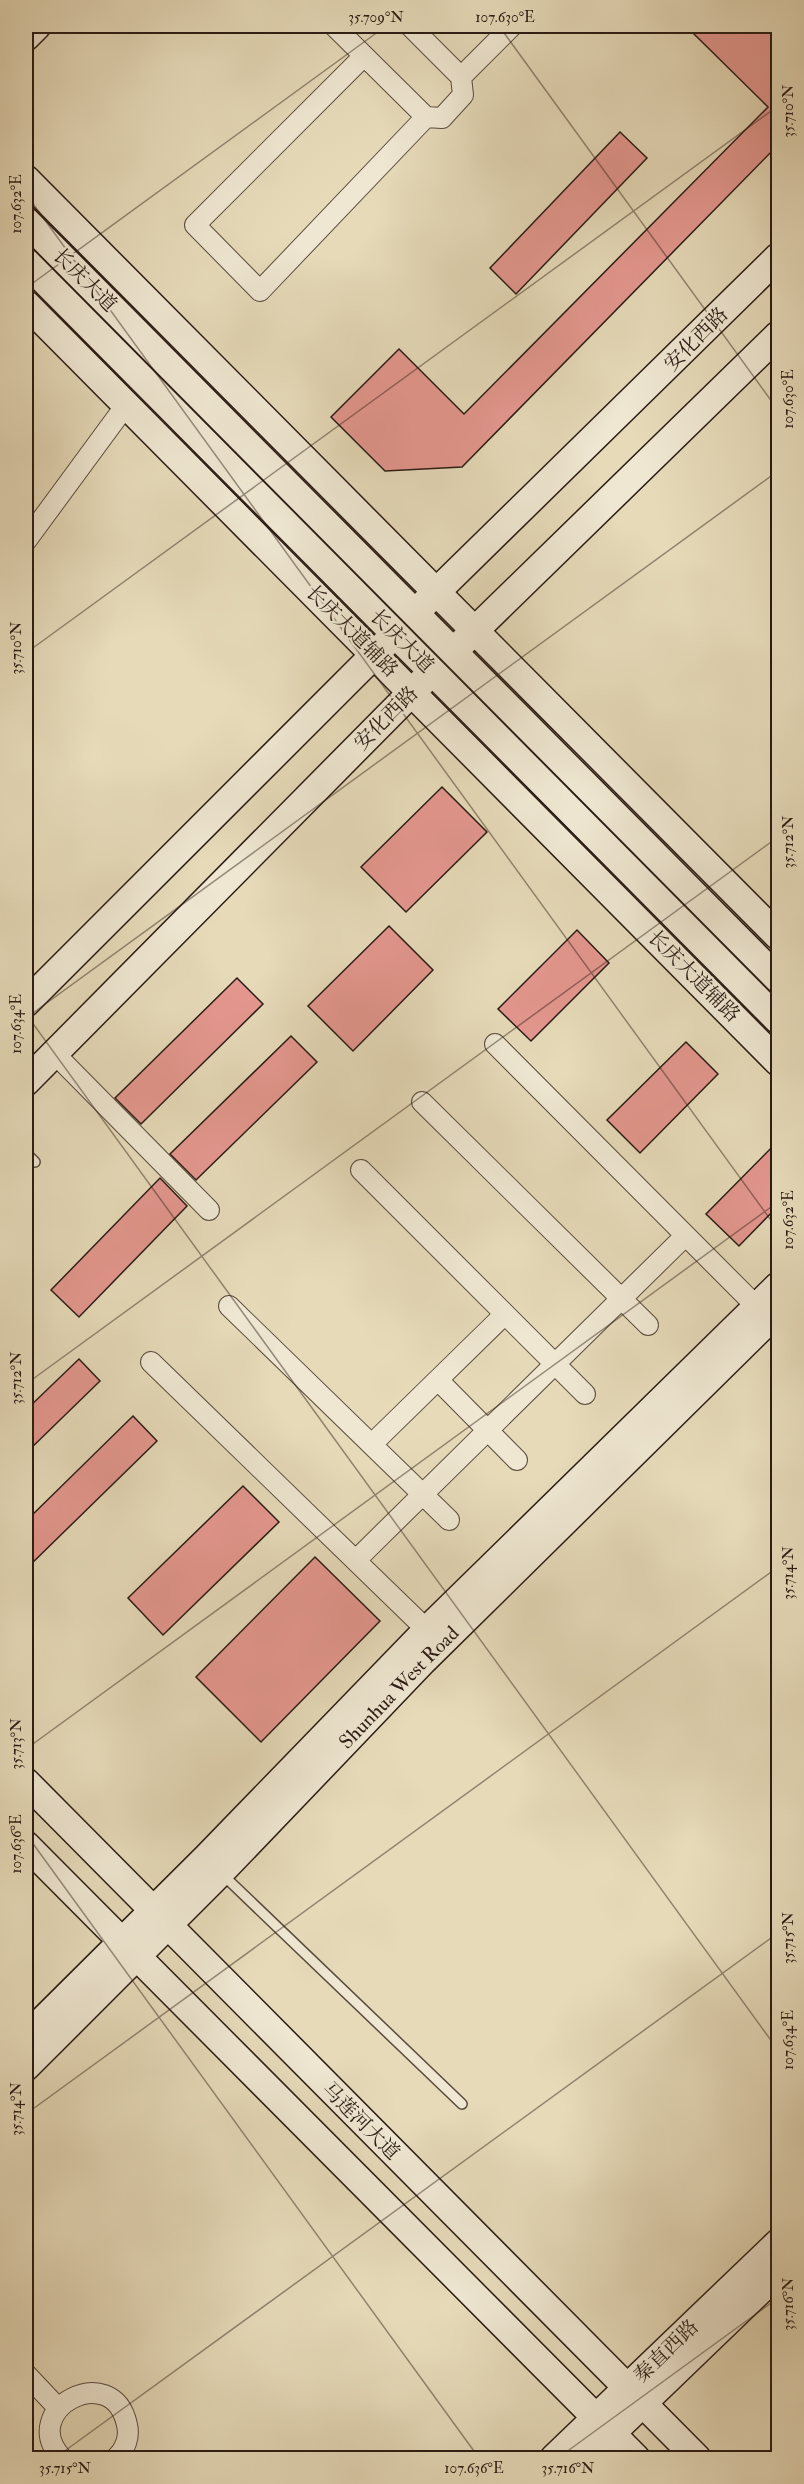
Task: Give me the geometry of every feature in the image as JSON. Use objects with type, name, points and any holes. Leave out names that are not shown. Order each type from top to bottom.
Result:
[{"type":"main road","points":[[26,37],[37,26]]},
{"type":"main road","points":[[26,179],[778,936]]},
{"type":"main road","name":"长庆大道","points":[[26,221],[778,979]]},
{"type":"main road","name":"安化西路","points":[[26,1003],[435,593],[638,398],[778,257]]},
{"type":"main road","name":"长庆大道","points":[[26,262],[778,1020]]},
{"type":"main road","name":"长庆大道辅路","points":[[26,304],[778,1062]]},
{"type":"main road","name":"安化西路","points":[[26,1082],[412,692],[778,335]]},
{"type":"main road","name":"Shunhua West Road","points":[[159,1918],[220,1873],[423,1661],[593,1496],[767,1309],[778,1286]]},
{"type":"main road","name":"Shunhua West Road","points":[[26,2067],[129,1948],[427,1630],[767,1309]]},
{"type":"main road","name":"马莲河大道","points":[[26,1782],[697,2458]]},
{"type":"main road","points":[[26,1845],[636,2458]]},
{"type":"main road","name":"Shunhua West Road","points":[[26,2037],[129,1948]]},
{"type":"main road","name":"秦直西路","points":[[554,2458],[604,2426],[635,2396],[778,2242]]},
{"type":"main road","name":"秦直西路","points":[[635,2396],[775,2282]]},
{"type":"main road","name":"秦直西路","points":[[586,2458],[604,2426]]},
{"type":"street","points":[[334,26],[426,117],[442,118],[463,95],[461,77],[410,26]]},
{"type":"street","points":[[461,77],[512,26]]},
{"type":"street","points":[[364,56],[195,225],[260,291],[426,117]]},
{"type":"street","points":[[26,541],[126,405]]},
{"type":"street","points":[[495,1044],[685,1236],[767,1309]]},
{"type":"street","points":[[54,1053],[209,1210]]},
{"type":"street","points":[[422,1102],[648,1325]]},
{"type":"street","points":[[361,1170],[585,1394]]},
{"type":"street","points":[[356,1560],[685,1236]]},
{"type":"street","points":[[229,1306],[449,1520]]},
{"type":"street","points":[[372,1444],[505,1314]]},
{"type":"street","points":[[151,1362],[427,1630]]},
{"type":"street","points":[[438,1380],[516,1460]]},
{"type":"street","points":[[26,2374],[58,2408]]},
{"type":"street","points":[[62,2458],[52,2443],[50,2431],[52,2419],[58,2408],[68,2399],[80,2393],[107,2396],[125,2415],[128,2428],[127,2442],[116,2458]]},
{"type":"lane","points":[[26,1154],[35,1162]]},
{"type":"lane","points":[[220,1873],[462,2104]]},
{"type":"building","points":[[703,26],[769,26],[778,35],[778,145],[462,467],[385,471],[331,417],[399,349],[464,414],[768,107],[694,34]]},
{"type":"building","points":[[620,132],[647,158],[516,294],[490,268]]},
{"type":"building","points":[[442,787],[487,832],[406,912],[361,867]]},
{"type":"building","points":[[389,926],[433,970],[353,1051],[308,1006]]},
{"type":"building","points":[[577,930],[609,963],[531,1041],[498,1009]]},
{"type":"building","points":[[237,978],[263,1004],[141,1124],[115,1098]]},
{"type":"building","points":[[291,1036],[317,1062],[196,1180],[170,1154]]},
{"type":"building","points":[[686,1042],[718,1074],[640,1153],[607,1120]]},
{"type":"building","points":[[778,1141],[778,1206],[739,1246],[706,1214]]},
{"type":"building","points":[[160,1178],[187,1206],[79,1317],[51,1290]]},
{"type":"building","points":[[79,1359],[100,1381],[26,1453],[26,1410]]},
{"type":"building","points":[[133,1416],[157,1441],[26,1569],[26,1521]]},
{"type":"building","points":[[243,1486],[279,1522],[163,1635],[128,1598]]},
{"type":"building","points":[[315,1557],[380,1621],[261,1742],[196,1677]]}]
